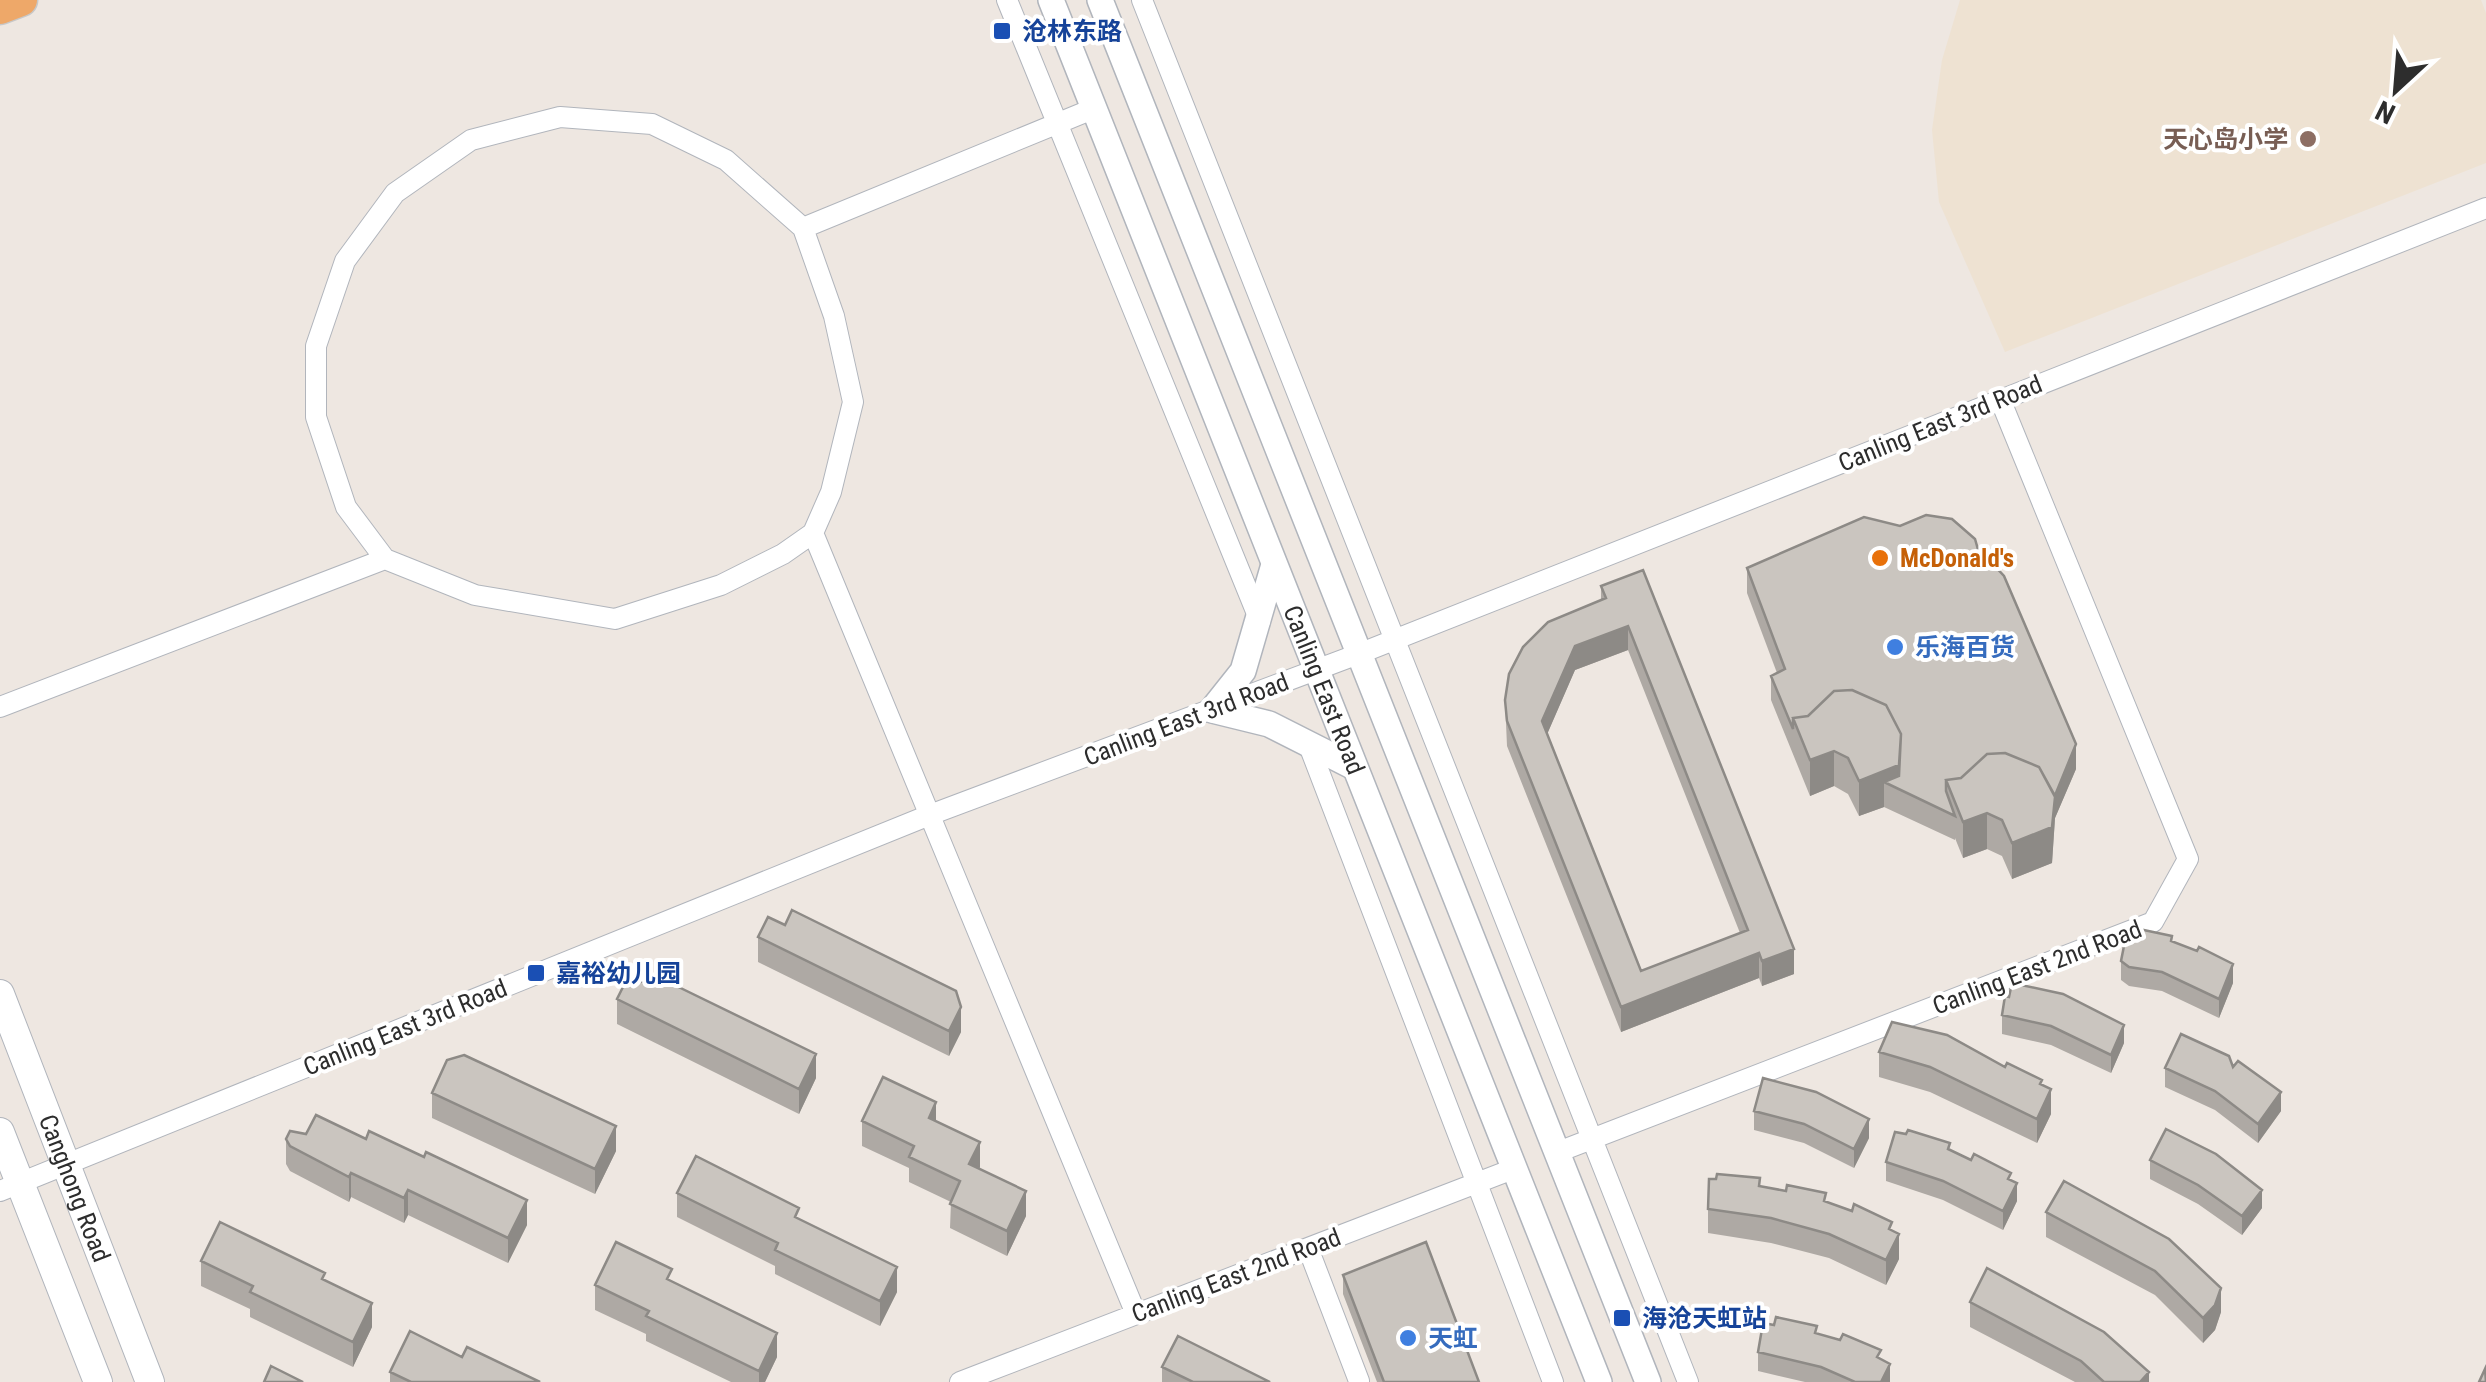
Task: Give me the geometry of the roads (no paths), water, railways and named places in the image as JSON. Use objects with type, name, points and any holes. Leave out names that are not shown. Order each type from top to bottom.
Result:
[{"type":"highway","points":[[0,8],[21,0]]},
{"type":"main road","name":"Canghong Road","points":[[0,994],[150,1382]]},
{"type":"main road","name":"Canghong Road","points":[[0,1132],[10,1187],[98,1382]]},
{"type":"street","points":[[1007,0],[1260,621]]},
{"type":"street","name":"Canling East Road","points":[[1052,0],[1273,568],[1599,1382]]},
{"type":"street","name":"Canling East Road","points":[[1100,0],[1648,1382]]},
{"type":"street","points":[[1142,0],[1688,1382]]},
{"type":"street","points":[[803,228],[1095,108]]},
{"type":"street","points":[[560,116],[652,124],[726,160],[803,228],[834,316],[854,402],[832,492],[813,534],[721,585],[615,619],[475,595],[385,558],[346,507],[316,417],[316,346],[345,261],[395,193],[471,140],[560,116]]},
{"type":"street","name":"Canling East 3rd Road","points":[[10,1187],[927,816],[1392,640],[2486,208]]},
{"type":"street","name":"Canling East 2nd Road","points":[[1558,1152],[2153,922],[2188,859],[2000,399]]},
{"type":"street","points":[[813,534],[1136,1314]]},
{"type":"street","points":[[0,707],[385,558]]},
{"type":"street","points":[[1273,568],[1243,671],[1212,710],[1269,724],[1354,767]]},
{"type":"street","points":[[1308,743],[1554,1382]]},
{"type":"street","name":"Canling East 2nd Road","points":[[960,1382],[1512,1169]]},
{"type":"street","points":[[1308,1248],[1359,1381]]},
{"type":"place","name":"沧林东路","points":[[1002,31]]},
{"type":"place","name":"天心岛小学","points":[[2308,139]]},
{"type":"place","name":"McDonald's","points":[[1880,558]]},
{"type":"place","name":"乐海百货","points":[[1895,647]]},
{"type":"place","name":"嘉裕幼儿园","points":[[536,973]]},
{"type":"place","name":"海沧天虹站","points":[[1622,1318]]},
{"type":"place","name":"天虹","points":[[1408,1338]]}]
